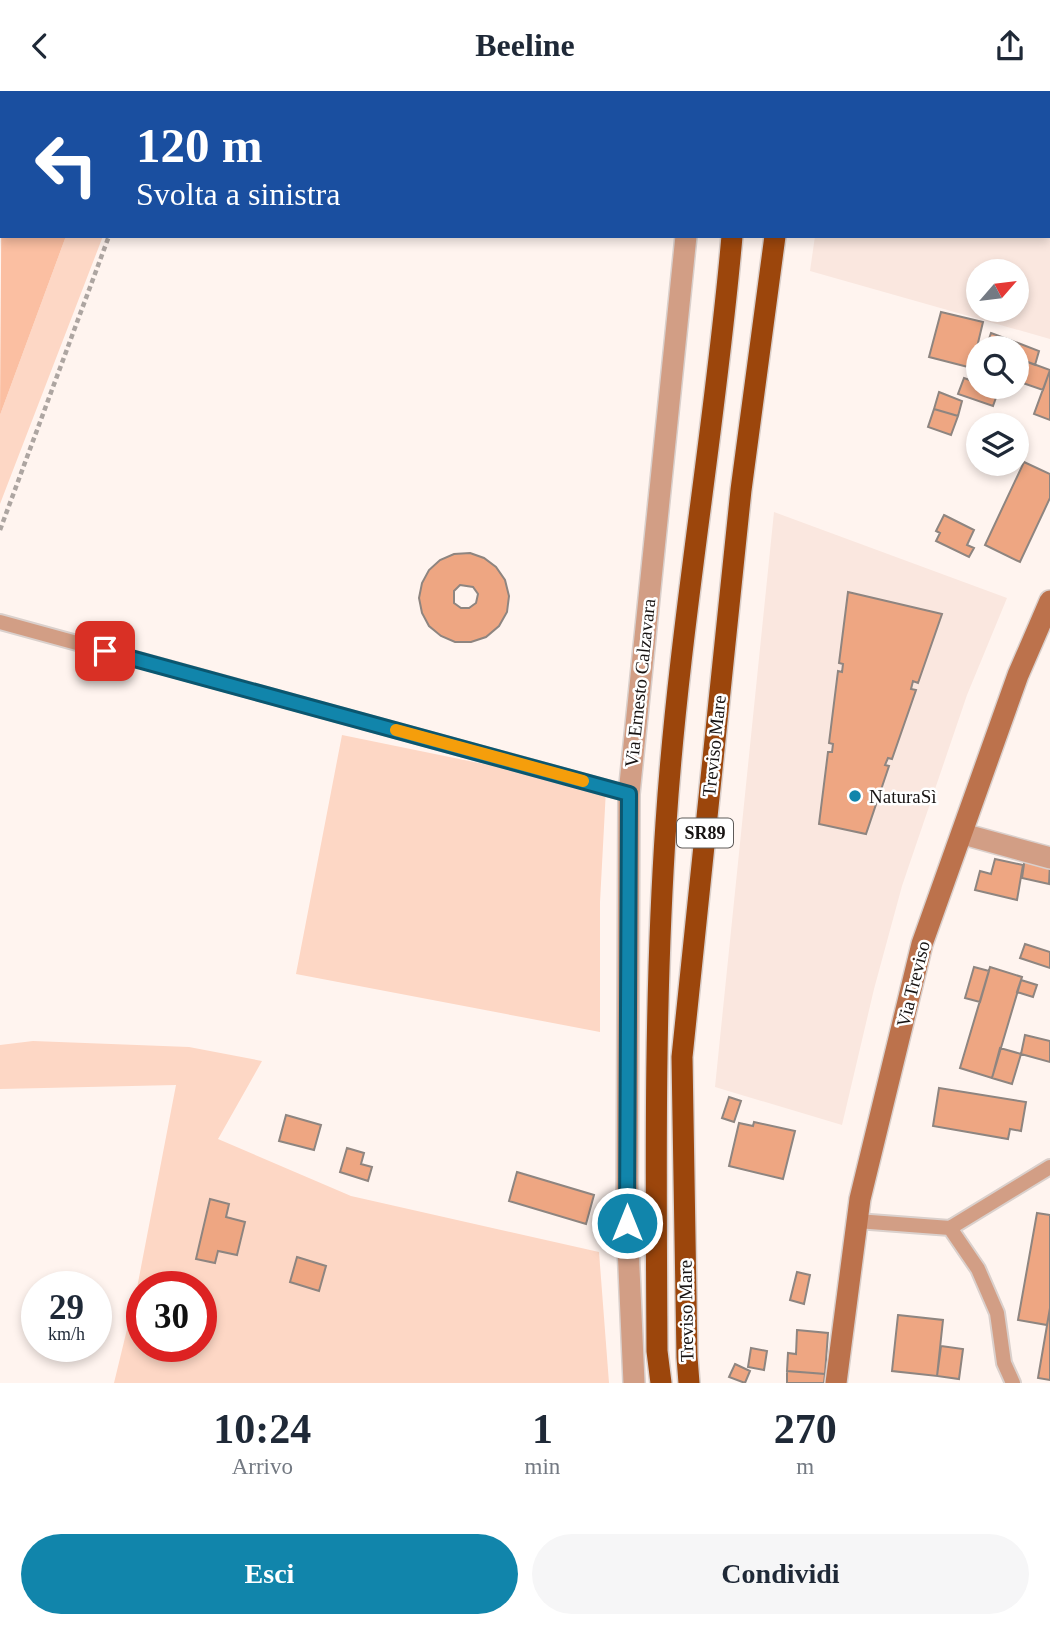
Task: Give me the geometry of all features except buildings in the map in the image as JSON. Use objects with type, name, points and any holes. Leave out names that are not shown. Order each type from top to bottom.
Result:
[{"type":"highway","name":"Treviso Mare","points":[[661,1383],[657,1351],[655,1046],[666,822],[680,665],[732,238]]},
{"type":"highway","name":"Treviso Mare","points":[[689,1383],[682,1057],[741,490],[775,238]]},
{"type":"main road","name":"Via Treviso","points":[[836,1383],[860,1199],[922,944],[1018,675],[1050,601]]},
{"type":"street","name":"Via Ernesto Calzavara","points":[[635,1383],[627,1223],[629,794],[686,238]]},
{"type":"street","points":[[963,834],[1050,858]]},
{"type":"lane","points":[[0,622],[629,794]]},
{"type":"lane","points":[[858,1221],[950,1228],[1050,1167]]},
{"type":"lane","points":[[950,1228],[978,1269],[997,1313],[1004,1363],[1013,1383]]},
{"type":"path","points":[[0,530],[108,238]]},
{"type":"shaded area","points":[[1,238],[65,238],[0,415]]},
{"type":"shaded area","points":[[65,238],[102,238],[0,504],[0,415]]},
{"type":"shaded area","points":[[815,238],[1050,238],[1050,339],[990,322],[1029,322],[1029,259],[966,259],[966,315],[810,271]]},
{"type":"shaded area","points":[[774,512],[1007,598],[967,695],[902,886],[842,1125],[715,1087]]},
{"type":"shaded area","points":[[342,735],[606,789],[600,902],[600,1032],[296,974]]},
{"type":"shaded area","points":[[33,1041],[189,1047],[262,1061],[218,1139],[351,1196],[599,1252],[609,1383],[114,1383],[126,1333],[126,1362],[217,1362],[217,1271],[140,1271],[176,1085],[0,1089],[0,1045]]},
{"type":"slow traffic","points":[[396,730],[583,781]]},
{"type":"place","name":"NaturaSì","points":[[855,796]]},
{"type":"route","points":[[105,651],[629,794],[627,1223]]}]
